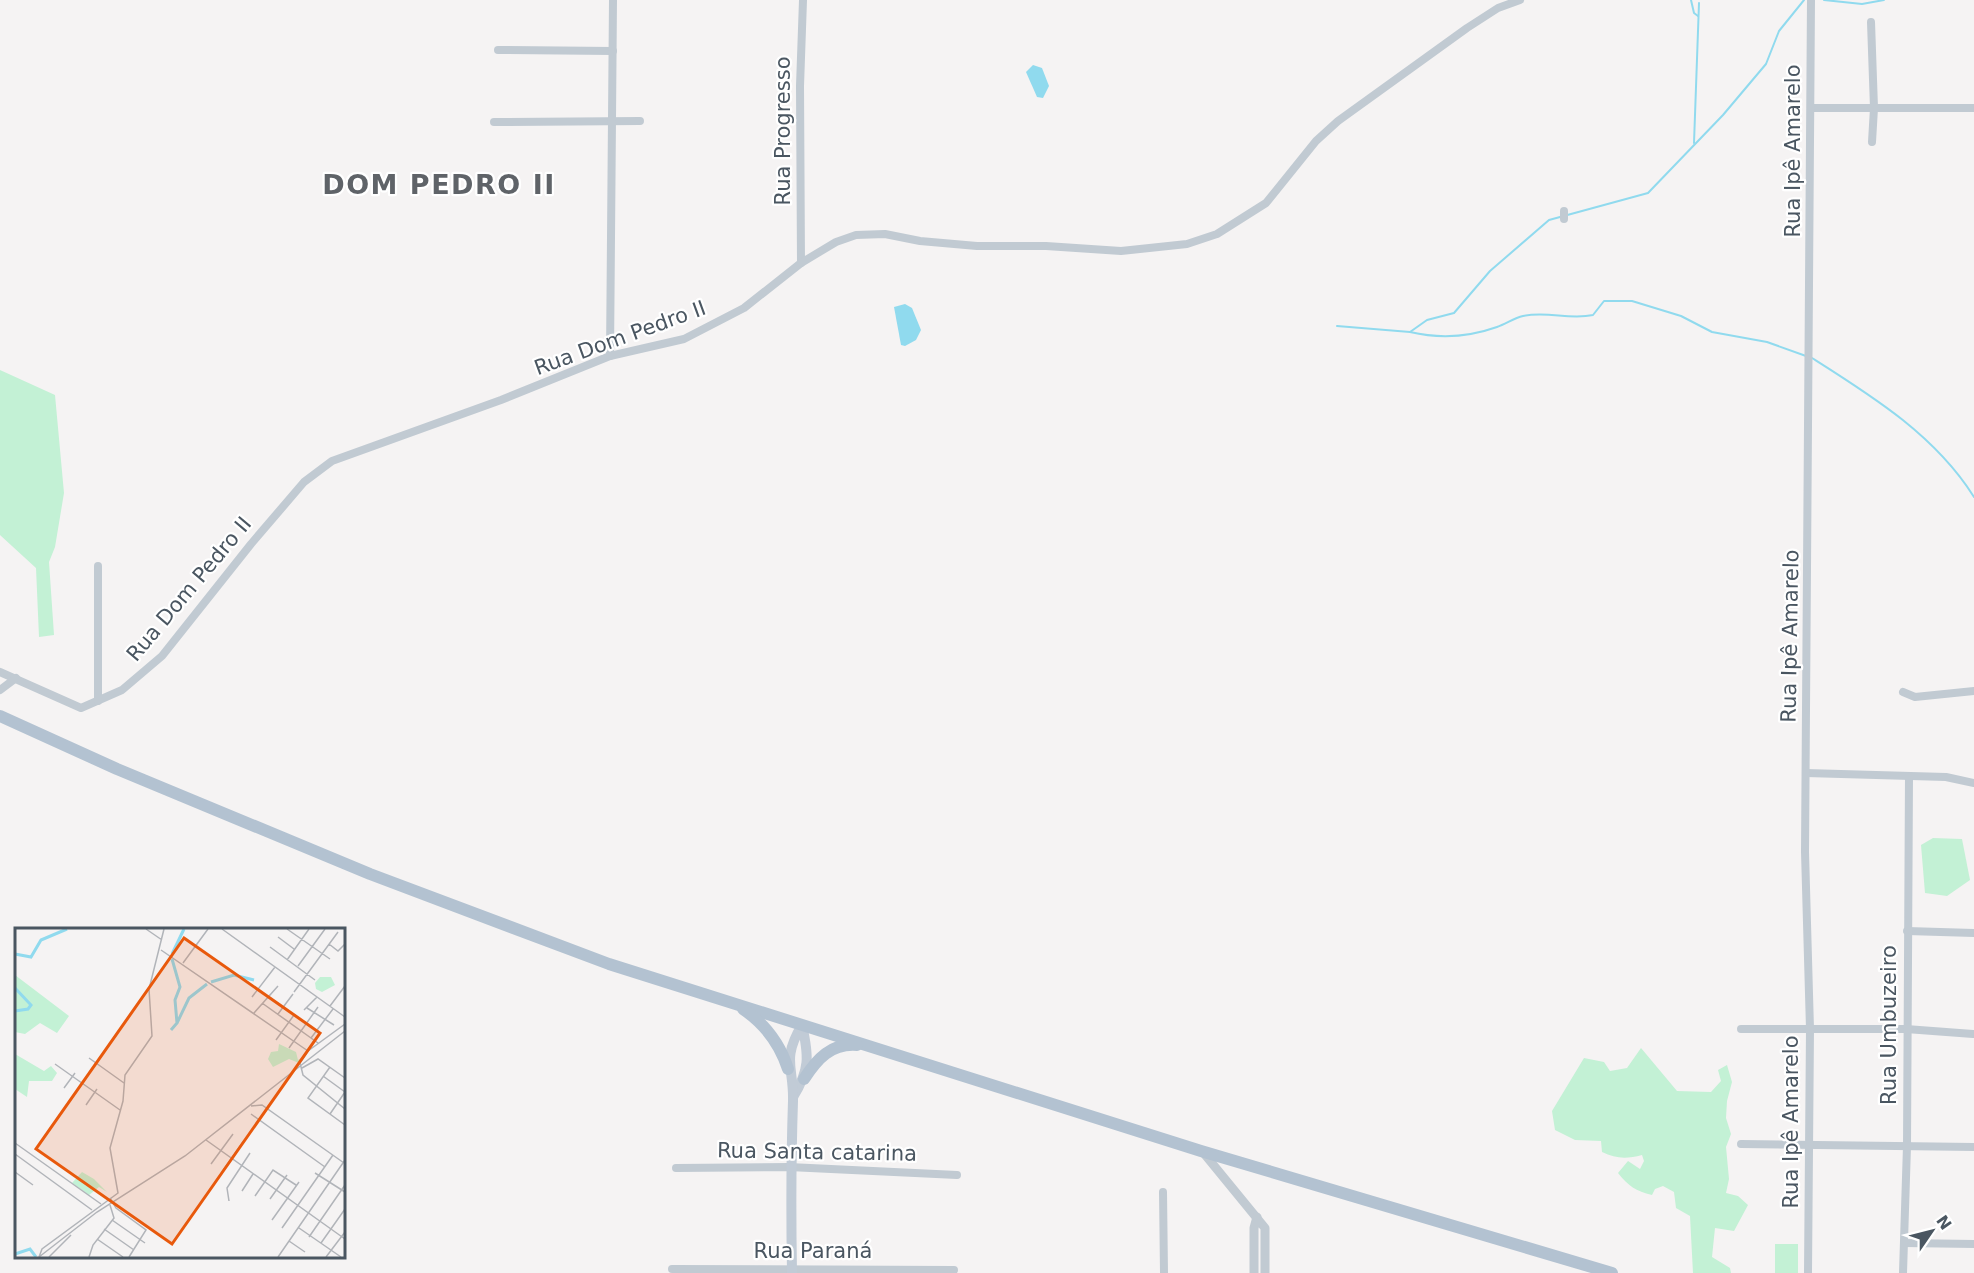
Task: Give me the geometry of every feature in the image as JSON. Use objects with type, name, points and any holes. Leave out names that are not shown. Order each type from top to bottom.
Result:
[{"type":"main road","points":[[0,716],[117,769],[370,874],[609,964],[1202,1151],[1611,1273]]},
{"type":"main road","points":[[729,1001],[753,1016],[772,1036],[783,1052],[788,1069],[793,1097],[789,1167],[792,1271]]},
{"type":"main road","points":[[788,1069],[794,1039],[802,1026]]},
{"type":"main road","points":[[802,1026],[807,1047],[804,1079]]},
{"type":"main road","points":[[793,1097],[816,1060],[831,1049],[849,1044],[867,1046]]},
{"type":"street","points":[[610,356],[613,0]]},
{"type":"street","name":"Rua Progresso","points":[[801,263],[800,86],[803,0]]},
{"type":"street","name":"Rua Dom Pedro II","points":[[0,672],[81,708],[122,690],[162,656],[250,544],[304,482],[332,461],[501,400],[610,356],[684,339],[744,308],[801,263],[836,242],[856,235],[885,234],[920,242],[1121,251],[1187,244],[1217,234],[1266,203],[1316,141],[1338,121],[1474,23],[1498,8],[1520,0]]},
{"type":"street","name":"Rua Ipê Amarelo","points":[[1808,1273],[1810,1029],[1805,852],[1811,0]]},
{"type":"street","points":[[1871,22],[1874,108],[1872,142]]},
{"type":"street","points":[[498,50],[613,51]]},
{"type":"street","points":[[1811,108],[1974,108]]},
{"type":"street","points":[[494,122],[640,121]]},
{"type":"street","points":[[98,566],[98,701]]},
{"type":"street","points":[[0,690],[16,678]]},
{"type":"street","points":[[1903,692],[1915,698],[1974,692]]},
{"type":"street","points":[[1806,773],[1947,777],[1974,783]]},
{"type":"street","name":"Rua Umbuzeiro","points":[[1903,1273],[1907,1146],[1909,776]]},
{"type":"street","points":[[1907,931],[1974,933]]},
{"type":"street","points":[[1741,1029],[1906,1029],[1973,1034]]},
{"type":"street","points":[[1741,1144],[1974,1147]]},
{"type":"street","points":[[1202,1151],[1265,1228],[1265,1273]]},
{"type":"street","name":"Rua Santa catarina","points":[[676,1168],[789,1167],[957,1174]]},
{"type":"street","points":[[1163,1192],[1164,1273]]},
{"type":"street","points":[[1254,1273],[1254,1228],[1257,1217]]},
{"type":"street","points":[[1904,1242],[1974,1244]]},
{"type":"street","name":"Rua Paraná","points":[[672,1269],[954,1270]]},
{"type":"green space","points":[[0,370],[55,395],[64,493],[55,547],[49,562],[54,635],[39,637],[36,568],[0,535]]},
{"type":"green space","points":[[1933,838],[1962,839],[1970,880],[1947,896],[1925,893],[1921,845]]},
{"type":"green space","points":[[1641,1048],[1677,1091],[1711,1092],[1721,1081],[1718,1070],[1727,1065],[1732,1082],[1727,1101],[1726,1118],[1731,1134],[1726,1147],[1729,1179],[1726,1193],[1738,1196],[1748,1205],[1734,1231],[1715,1228],[1712,1257],[1730,1268],[1731,1273],[1693,1273],[1690,1216],[1676,1208],[1674,1192],[1663,1186],[1655,1189],[1652,1195],[1637,1190],[1618,1173],[1628,1161],[1640,1169],[1644,1161],[1642,1155],[1626,1158],[1612,1156],[1602,1152],[1601,1141],[1575,1140],[1555,1130],[1552,1111],[1584,1058],[1604,1062],[1610,1071],[1627,1068]]},
{"type":"green space","points":[[1775,1244],[1798,1244],[1798,1273],[1775,1273]]},
{"type":"water","points":[[1033,65],[1042,68],[1049,86],[1043,98],[1037,97],[1026,72]]},
{"type":"water","points":[[905,304],[912,308],[921,330],[916,340],[905,346],[901,345],[894,307]]},
{"type":"waterway","points":[[1691,0],[1694,13],[1698,16]]},
{"type":"waterway","points":[[1337,326],[1410,332],[1427,320],[1454,313],[1490,271],[1549,220],[1648,193],[1723,115],[1766,64],[1779,31],[1804,0]]},
{"type":"waterway","points":[[1824,0],[1862,4],[1884,0]]},
{"type":"waterway","points":[[1694,143],[1699,3]]},
{"type":"waterway","points":[[1410,332],[1432,336],[1465,335],[1497,327],[1523,316],[1593,315],[1604,301],[1632,301],[1681,316],[1712,332],[1767,342],[1806,356]]},
{"type":"waterway","points":[[1812,358],[1901,418],[1941,454],[1974,497]]},
{"type":"district","name":"DOM PEDRO II","points":[[439,185]]}]
